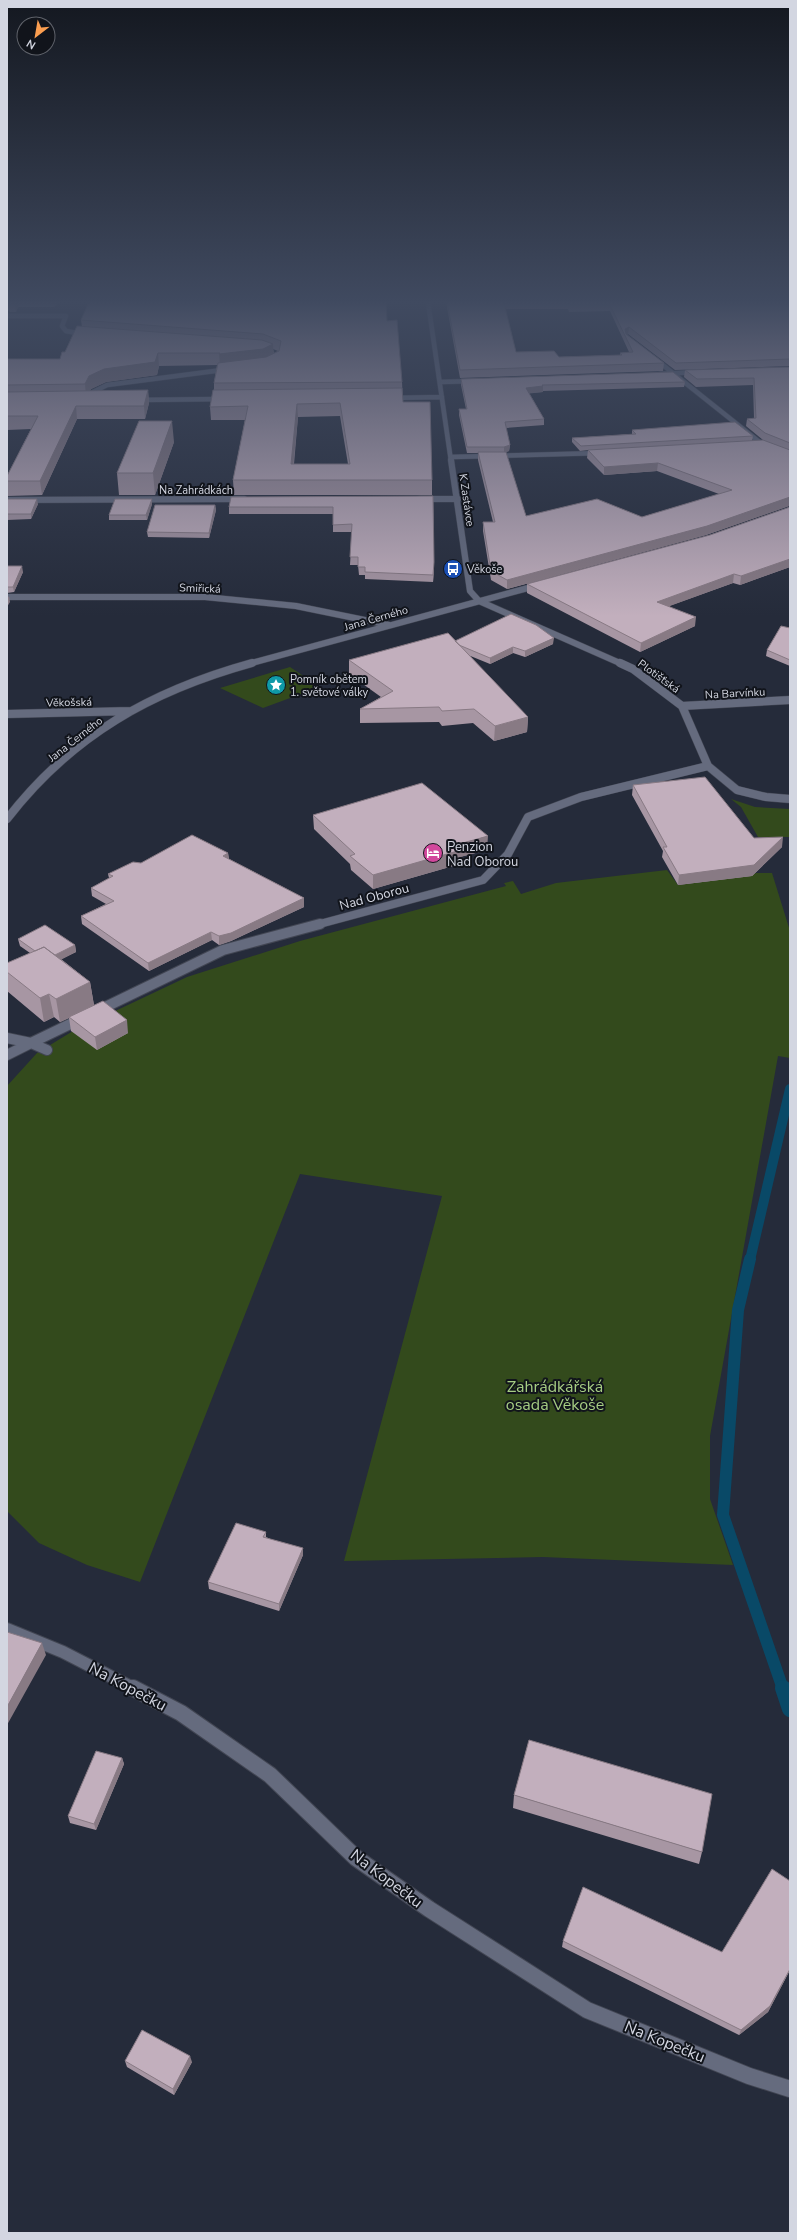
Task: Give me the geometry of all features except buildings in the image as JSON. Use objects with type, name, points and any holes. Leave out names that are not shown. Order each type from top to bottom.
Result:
[{"type":"street","name":"K Zastávce","points":[[443,407],[458,499],[470,591],[479,601]]},
{"type":"street","points":[[716,407],[762,444],[767,446]]},
{"type":"street","points":[[754,444],[762,444]]},
{"type":"street","points":[[451,457],[604,453]]},
{"type":"street","name":"Na Zahrádkách","points":[[7,500],[251,499]]},
{"type":"street","points":[[411,499],[458,499]]},
{"type":"street","name":"Jana Černého","points":[[7,819],[17,804],[48,773],[86,741],[131,711],[164,694],[211,676],[390,625],[543,584]]},
{"type":"street","name":"Smiřická","points":[[7,597],[205,597],[296,606],[390,625]]},
{"type":"street","name":"Plotišťská","points":[[479,601],[633,669],[682,706],[708,766],[737,790],[766,797],[790,799]]},
{"type":"street","name":"Na Barvínku","points":[[682,706],[790,700]]},
{"type":"street","name":"Věkošská","points":[[7,714],[131,711]]},
{"type":"street","name":"Nad Oborou","points":[[7,1055],[154,982],[223,950],[483,880],[508,854],[528,817],[549,808],[581,797],[708,766]]},
{"type":"street","points":[[7,1038],[31,1043],[47,1050]]},
{"type":"street","name":"Na Kopečku","points":[[7,1629],[63,1652],[181,1713],[270,1775],[356,1858],[429,1909],[588,2010],[749,2076],[790,2089]]},
{"type":"green space","points":[[290,667],[320,687],[263,708],[220,688]]},
{"type":"green space","points":[[731,799],[755,807],[790,809],[790,837],[758,837],[741,807]]},
{"type":"green space","name":"Zahrádkářská osada Věkoše","points":[[667,870],[678,885],[750,876],[756,873],[772,873],[790,931],[790,1058],[778,1056],[710,1436],[710,1499],[733,1565],[543,1557],[344,1561],[442,1196],[300,1174],[140,1582],[87,1565],[39,1543],[7,1511],[7,1086],[37,1053],[73,1031],[187,977],[300,941],[506,886],[504,883],[513,881],[521,894],[556,883]]},
{"type":"waterway","points":[[750,1260],[790,1089]]},
{"type":"waterway","points":[[750,1259],[738,1310],[723,1515],[783,1689]]},
{"type":"waterway","points":[[783,1688],[790,1709]]},
{"type":"place","name":"Věkoše","points":[[453,569]]},
{"type":"place","name":"Pomník obětem 1. světové války","points":[[276,685]]},
{"type":"place","name":"Penzion Nad Oborou","points":[[433,853]]}]
